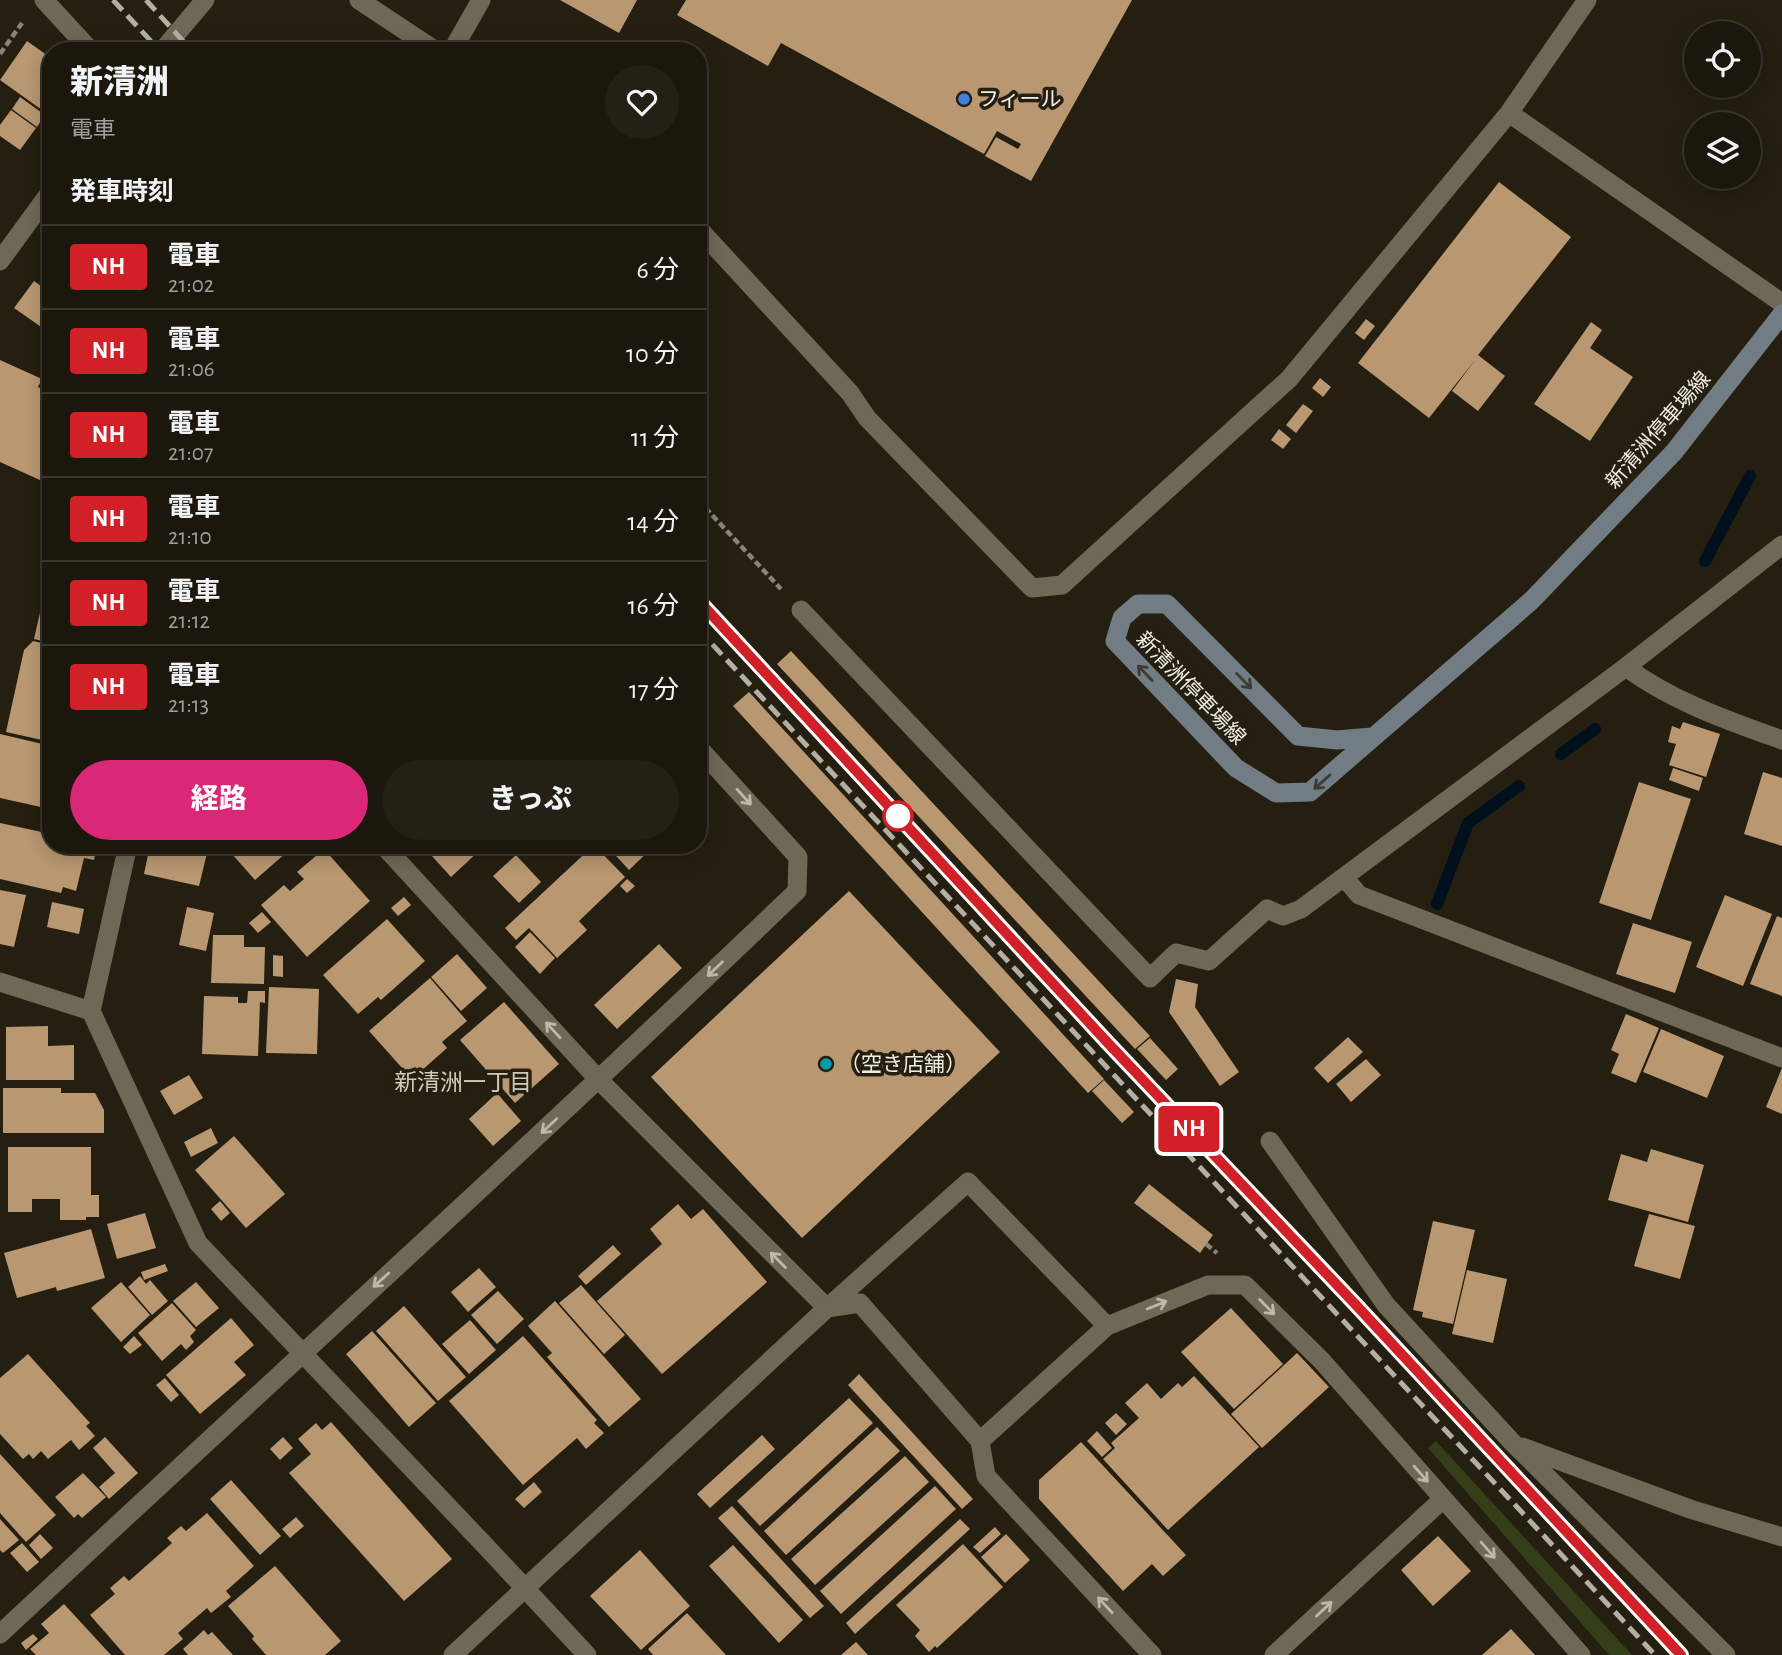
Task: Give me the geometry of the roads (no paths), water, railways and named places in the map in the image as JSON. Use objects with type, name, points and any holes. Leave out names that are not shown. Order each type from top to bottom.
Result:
[{"type":"main road","name":"新清洲停車場線","points":[[1373,737],[1338,740],[1298,736],[1167,604],[1138,604],[1122,618],[1115,642],[1236,768],[1276,793],[1310,792],[1531,601],[1674,452],[1782,314]]},
{"type":"street","points":[[44,0],[83,42]]},
{"type":"street","points":[[170,42],[205,0]]},
{"type":"street","points":[[359,0],[422,42]]},
{"type":"street","points":[[457,42],[481,0]]},
{"type":"street","points":[[707,238],[850,393],[867,418],[1032,588],[1062,585],[1289,379],[1508,113],[1587,0]]},
{"type":"street","points":[[1508,113],[1782,303]]},
{"type":"street","points":[[0,261],[42,203]]},
{"type":"street","points":[[801,610],[1150,978],[1176,953],[1209,961],[1267,909],[1283,916],[1301,909],[1626,667],[1782,545]]},
{"type":"street","points":[[1626,667],[1646,682],[1782,740]]},
{"type":"street","points":[[0,1634],[599,1080],[797,891],[798,857],[707,757]]},
{"type":"street","points":[[126,854],[91,1011],[198,1242],[526,1587],[587,1655]]},
{"type":"street","points":[[391,854],[599,1080],[827,1308]]},
{"type":"street","points":[[1344,877],[1359,895],[1782,1058]]},
{"type":"street","points":[[0,982],[91,1011]]},
{"type":"street","points":[[1270,1141],[1386,1305],[1517,1446],[1726,1655]]},
{"type":"street","points":[[453,1655],[827,1308],[968,1182],[1107,1326]]},
{"type":"street","points":[[980,1441],[1107,1326],[1208,1284],[1245,1285],[1322,1362],[1581,1655]]},
{"type":"street","points":[[827,1308],[860,1303],[980,1441],[986,1476],[1152,1655]]},
{"type":"street","points":[[1517,1446],[1690,1509],[1782,1537]]},
{"type":"street","points":[[1274,1655],[1443,1499]]},
{"type":"waterway","points":[[1705,561],[1750,476]]},
{"type":"waterway","points":[[1561,754],[1595,729]]},
{"type":"waterway","points":[[1437,904],[1468,823],[1519,786]]},
{"type":"railway","points":[[113,0],[152,42]]},
{"type":"railway","points":[[146,0],[184,42]]},
{"type":"railway","points":[[707,610],[1681,1655]]},
{"type":"railway","points":[[707,639],[1655,1655]]},
{"type":"train","name":"NH","points":[[707,610],[1681,1655]]},
{"type":"place","name":"フィール","points":[[964,99]]},
{"type":"place","name":"（空き店舗）","points":[[826,1064]]},
{"type":"district","name":"新清洲一丁目","points":[[463,1082]]}]
